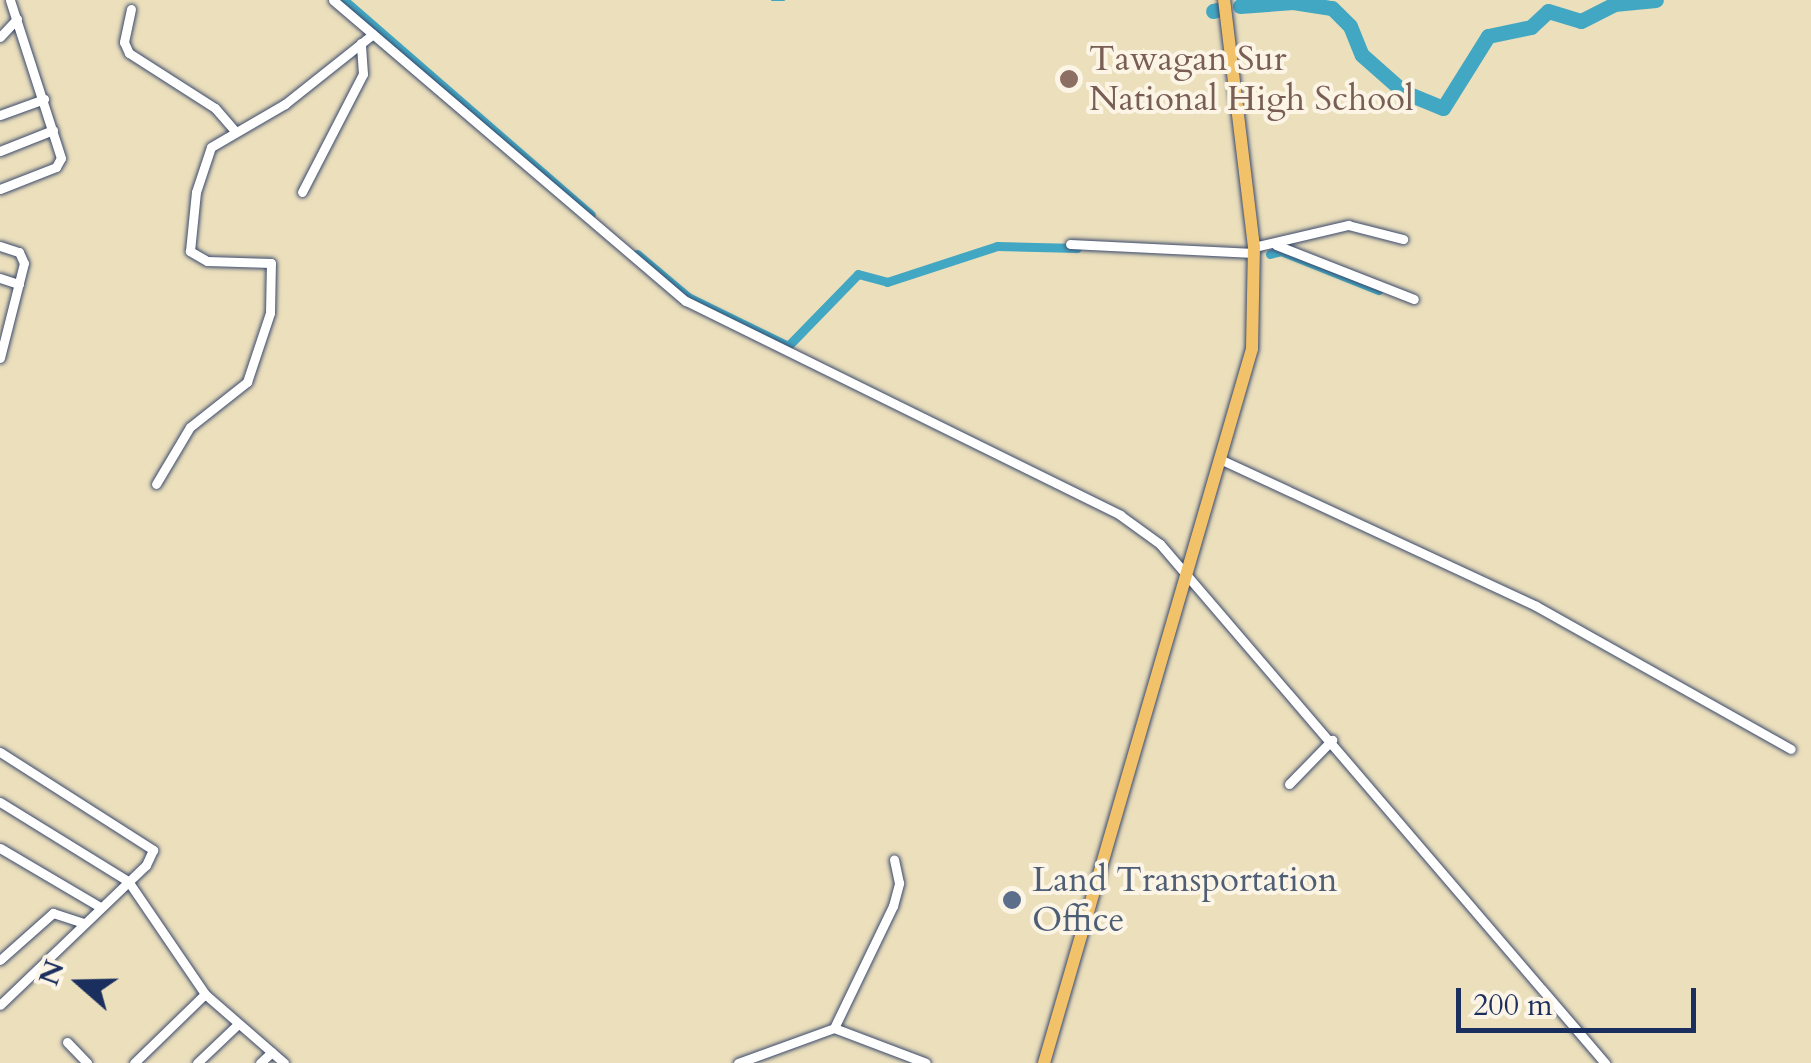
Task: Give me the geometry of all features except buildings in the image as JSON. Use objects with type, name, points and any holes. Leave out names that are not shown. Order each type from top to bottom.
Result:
[{"type":"highway","points":[[1044,1063],[1224,461],[1252,348],[1254,250],[1224,0]]},
{"type":"street","points":[[0,188],[60,164],[44,100],[10,0]]},
{"type":"street","points":[[333,0],[686,301],[1120,515],[1190,574],[1604,1063]]},
{"type":"street","points":[[131,9],[124,42],[130,53],[215,108],[234,130]]},
{"type":"street","points":[[0,37],[16,19]]},
{"type":"street","points":[[156,484],[190,427],[244,387],[268,327],[271,264],[200,260],[189,244],[196,192],[211,146],[234,130],[276,111],[373,34]]},
{"type":"street","points":[[302,192],[364,74],[361,43]]},
{"type":"street","points":[[0,115],[44,100]]},
{"type":"street","points":[[0,151],[52,130]]},
{"type":"street","points":[[1070,244],[1254,250],[1358,224],[1403,239]]},
{"type":"street","points":[[1274,244],[1414,299]]},
{"type":"street","points":[[0,246],[22,256],[0,358]]},
{"type":"street","points":[[0,278],[19,284]]},
{"type":"street","points":[[0,309],[12,313]]},
{"type":"street","points":[[1224,461],[1536,606],[1791,748]]},
{"type":"street","points":[[1289,784],[1332,740]]},
{"type":"street","points":[[0,752],[151,845],[151,857],[0,1005]]},
{"type":"street","points":[[0,802],[128,881],[205,994],[284,1063]]},
{"type":"street","points":[[0,848],[100,907]]},
{"type":"street","points":[[834,1028],[893,906],[899,882],[894,860]]},
{"type":"street","points":[[0,960],[53,913],[84,923]]},
{"type":"street","points":[[0,985],[10,995]]},
{"type":"street","points":[[134,1063],[205,994]]},
{"type":"street","points":[[197,1063],[238,1024]]},
{"type":"street","points":[[738,1063],[834,1028],[926,1063]]},
{"type":"street","points":[[68,1042],[82,1062]]},
{"type":"street","points":[[260,1063],[272,1052]]},
{"type":"waterway","points":[[344,0],[591,215]]},
{"type":"waterway","points":[[772,0],[784,0]]},
{"type":"waterway","points":[[1240,6],[1293,2],[1332,8],[1350,26],[1362,55],[1404,92],[1443,108],[1488,36],[1531,27],[1548,11],[1581,21],[1614,4],[1656,0]]},
{"type":"waterway","points":[[1212,5],[1213,11]]},
{"type":"waterway","points":[[1213,11],[1217,10]]},
{"type":"waterway","points":[[637,254],[688,297],[788,346],[858,274],[887,282],[997,246],[1077,248]]},
{"type":"waterway","points":[[1270,254],[1281,251],[1378,290]]},
{"type":"place","name":"Tawagan Sur National High School","points":[[1069,79]]},
{"type":"place","name":"Land Transportation Office","points":[[1012,900]]}]
